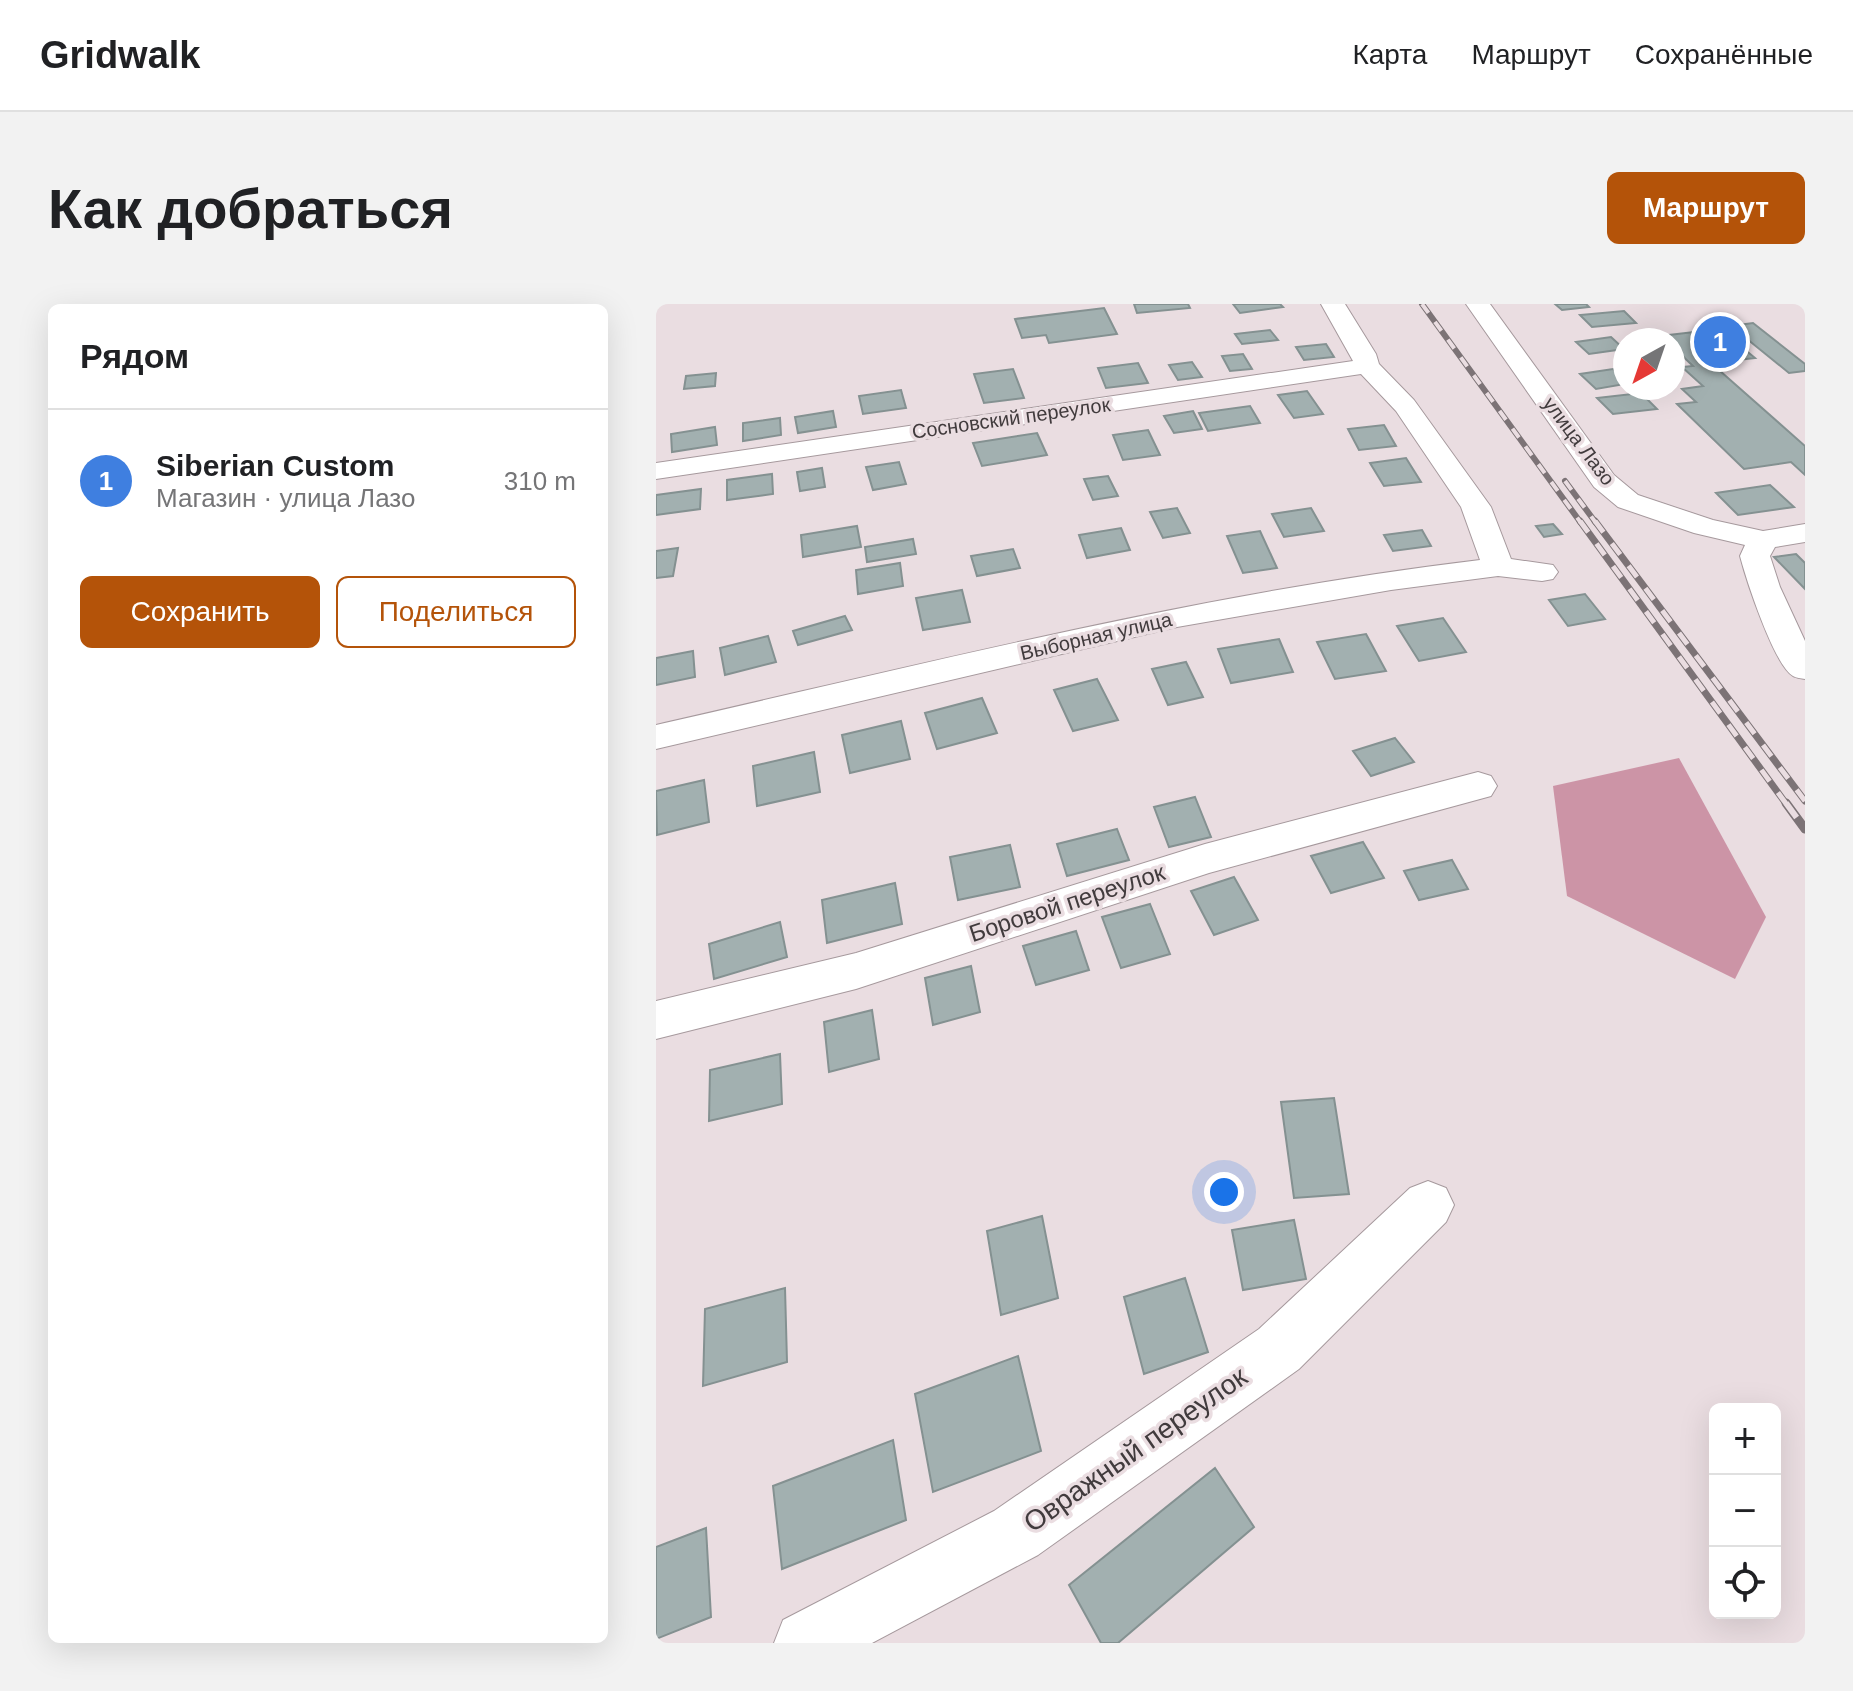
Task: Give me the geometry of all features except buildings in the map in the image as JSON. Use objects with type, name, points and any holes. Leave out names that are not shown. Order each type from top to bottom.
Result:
[{"type":"street","points":[[1333,304],[1364,354],[1367,366],[1405,406],[1476,507],[1498,567]]},
{"type":"street","name":"улица Лазо","points":[[1478,304],[1604,481],[1628,501],[1705,527],[1763,540]]},
{"type":"street","name":"Сосновский переулок","points":[[656,471],[1367,366]]},
{"type":"street","points":[[1805,533],[1763,540],[1755,556],[1764,587],[1797,660],[1805,668]]},
{"type":"street","name":"Выборная улица","points":[[656,737],[1177,617],[1391,580],[1498,567],[1542,572]]},
{"type":"street","name":"Боровой переулок","points":[[656,1020],[856,971],[1205,859],[1478,786]]},
{"type":"street","name":"Овражный переулок","points":[[806,1643],[1016,1533],[1279,1349],[1428,1205]]},
{"type":"shaded area","points":[[1679,758],[1766,917],[1735,979],[1567,896],[1553,786]]},
{"type":"railway","points":[[1422,304],[1581,523]]},
{"type":"railway","points":[[1565,481],[1596,523]]},
{"type":"railway","points":[[1580,521],[1787,805]]},
{"type":"railway","points":[[1595,521],[1805,801]]},
{"type":"railway","points":[[1786,803],[1805,829]]},
{"type":"place","name":"Siberian Custom","points":[[1720,342]]}]
